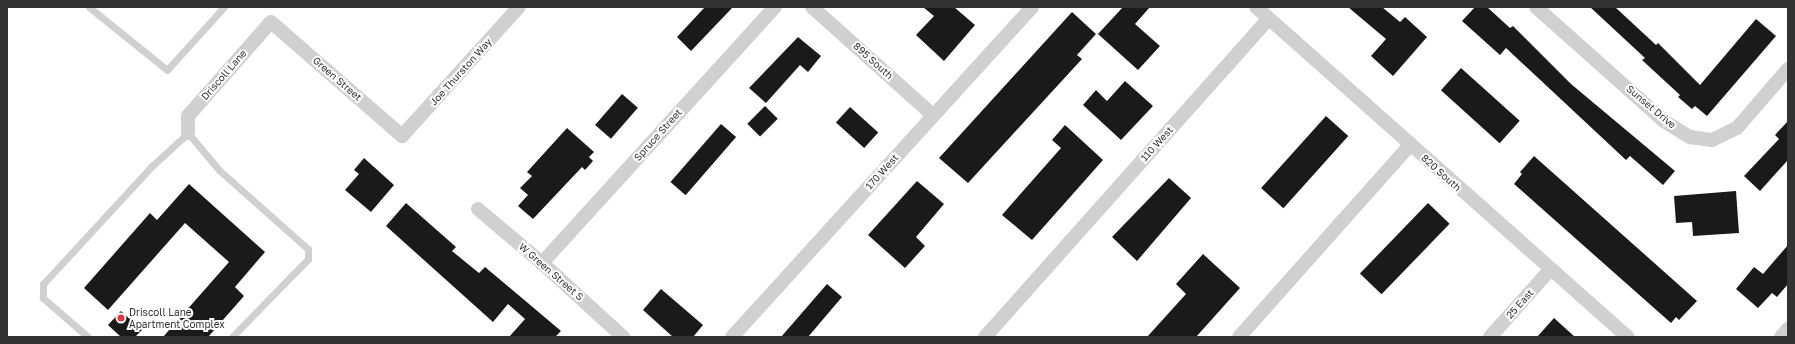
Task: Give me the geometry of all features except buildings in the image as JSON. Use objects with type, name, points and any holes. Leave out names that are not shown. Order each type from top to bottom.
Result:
[{"type":"street","name":"Joe Thurston Way","points":[[402,136],[519,7]]},
{"type":"street","name":"Spruce Street","points":[[542,263],[775,7]]},
{"type":"street","name":"895 South","points":[[812,7],[933,115]]},
{"type":"street","name":"170 West","points":[[732,337],[1032,7]]},
{"type":"street","name":"820 South","points":[[1256,7],[1550,270],[1628,337]]},
{"type":"street","name":"Sunset Drive","points":[[1536,7],[1664,121],[1690,138],[1712,140],[1737,128],[1788,69]]},
{"type":"street","name":"110 West","points":[[985,337],[1268,19]]},
{"type":"street","name":"Green Street","points":[[271,22],[402,136]]},
{"type":"street","name":"Driscoll Lane","points":[[188,133],[188,116],[271,22]]},
{"type":"street","points":[[1239,337],[1410,145]]},
{"type":"street","name":"W Green Street S","points":[[478,209],[542,263],[624,337]]},
{"type":"street","name":"25 East","points":[[1490,337],[1550,270]]},
{"type":"street","points":[[1781,337],[1788,329]]},
{"type":"lane","points":[[89,7],[167,70],[224,7]]},
{"type":"lane","points":[[88,337],[43,298],[43,284],[152,166],[188,133],[219,170],[308,249],[308,259],[232,337]]},
{"type":"place","name":"Driscoll Lane Apartment Complex","points":[[121,318]]}]
